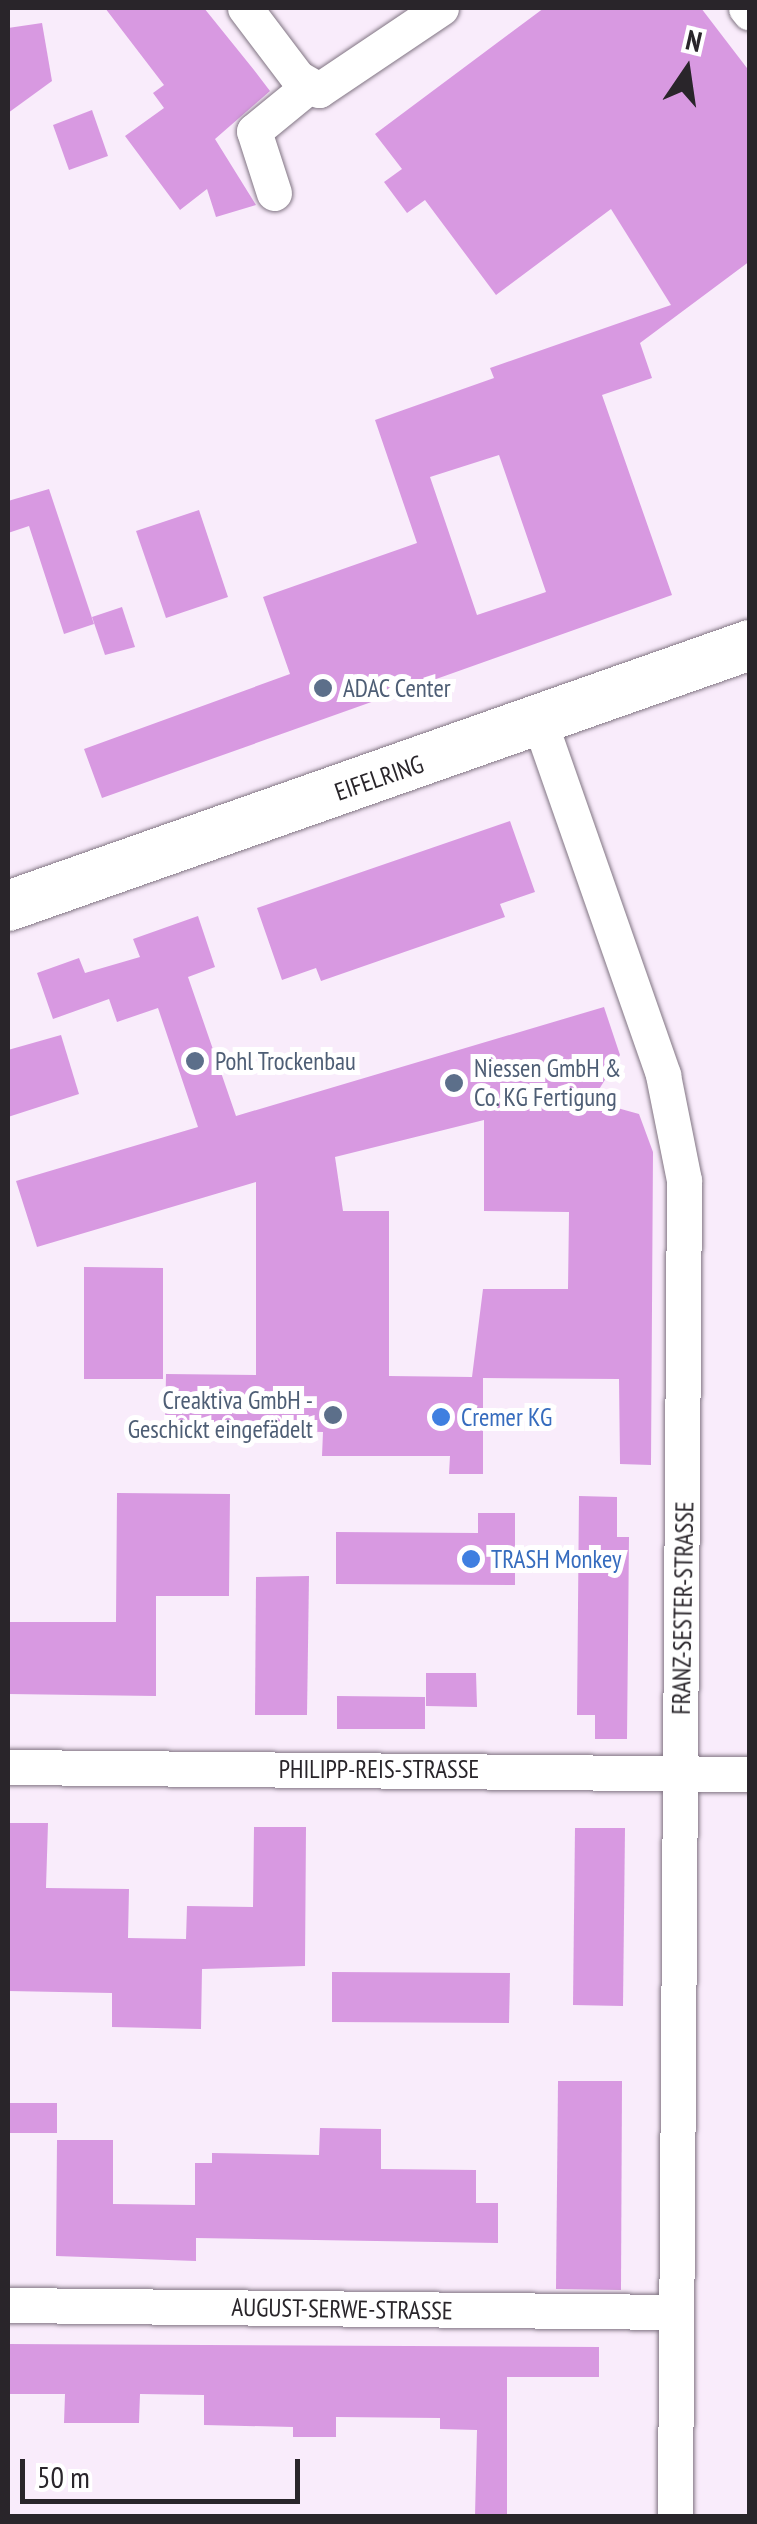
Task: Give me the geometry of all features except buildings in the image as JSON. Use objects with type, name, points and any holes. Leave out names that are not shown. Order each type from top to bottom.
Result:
[{"type":"main road","name":"EIFELRING","points":[[8,906],[750,645]]},
{"type":"street","points":[[245,8],[309,86]]},
{"type":"street","points":[[274,193],[254,131],[309,86],[339,84],[441,8]]},
{"type":"street","name":"FRANZ-SESTER-STRASSE","points":[[540,722],[680,1148],[682,1771],[675,2516]]},
{"type":"street","name":"PHILIPP-REIS-STRASSE","points":[[8,1767],[750,1774]]},
{"type":"street","name":"AUGUST-SERWE-STRASSE","points":[[8,2305],[676,2312]]},
{"type":"place","name":"ADAC Center","points":[[323,688]]},
{"type":"place","name":"Pohl Trockenbau","points":[[195,1061]]},
{"type":"place","name":"Niessen GmbH & Co. KG Fertigung","points":[[454,1083]]},
{"type":"place","name":"Creaktiva GmbH - Geschickt eingefädelt","points":[[333,1415]]},
{"type":"place","name":"Cremer KG","points":[[441,1417]]},
{"type":"place","name":"TRASH Monkey","points":[[471,1559]]}]
